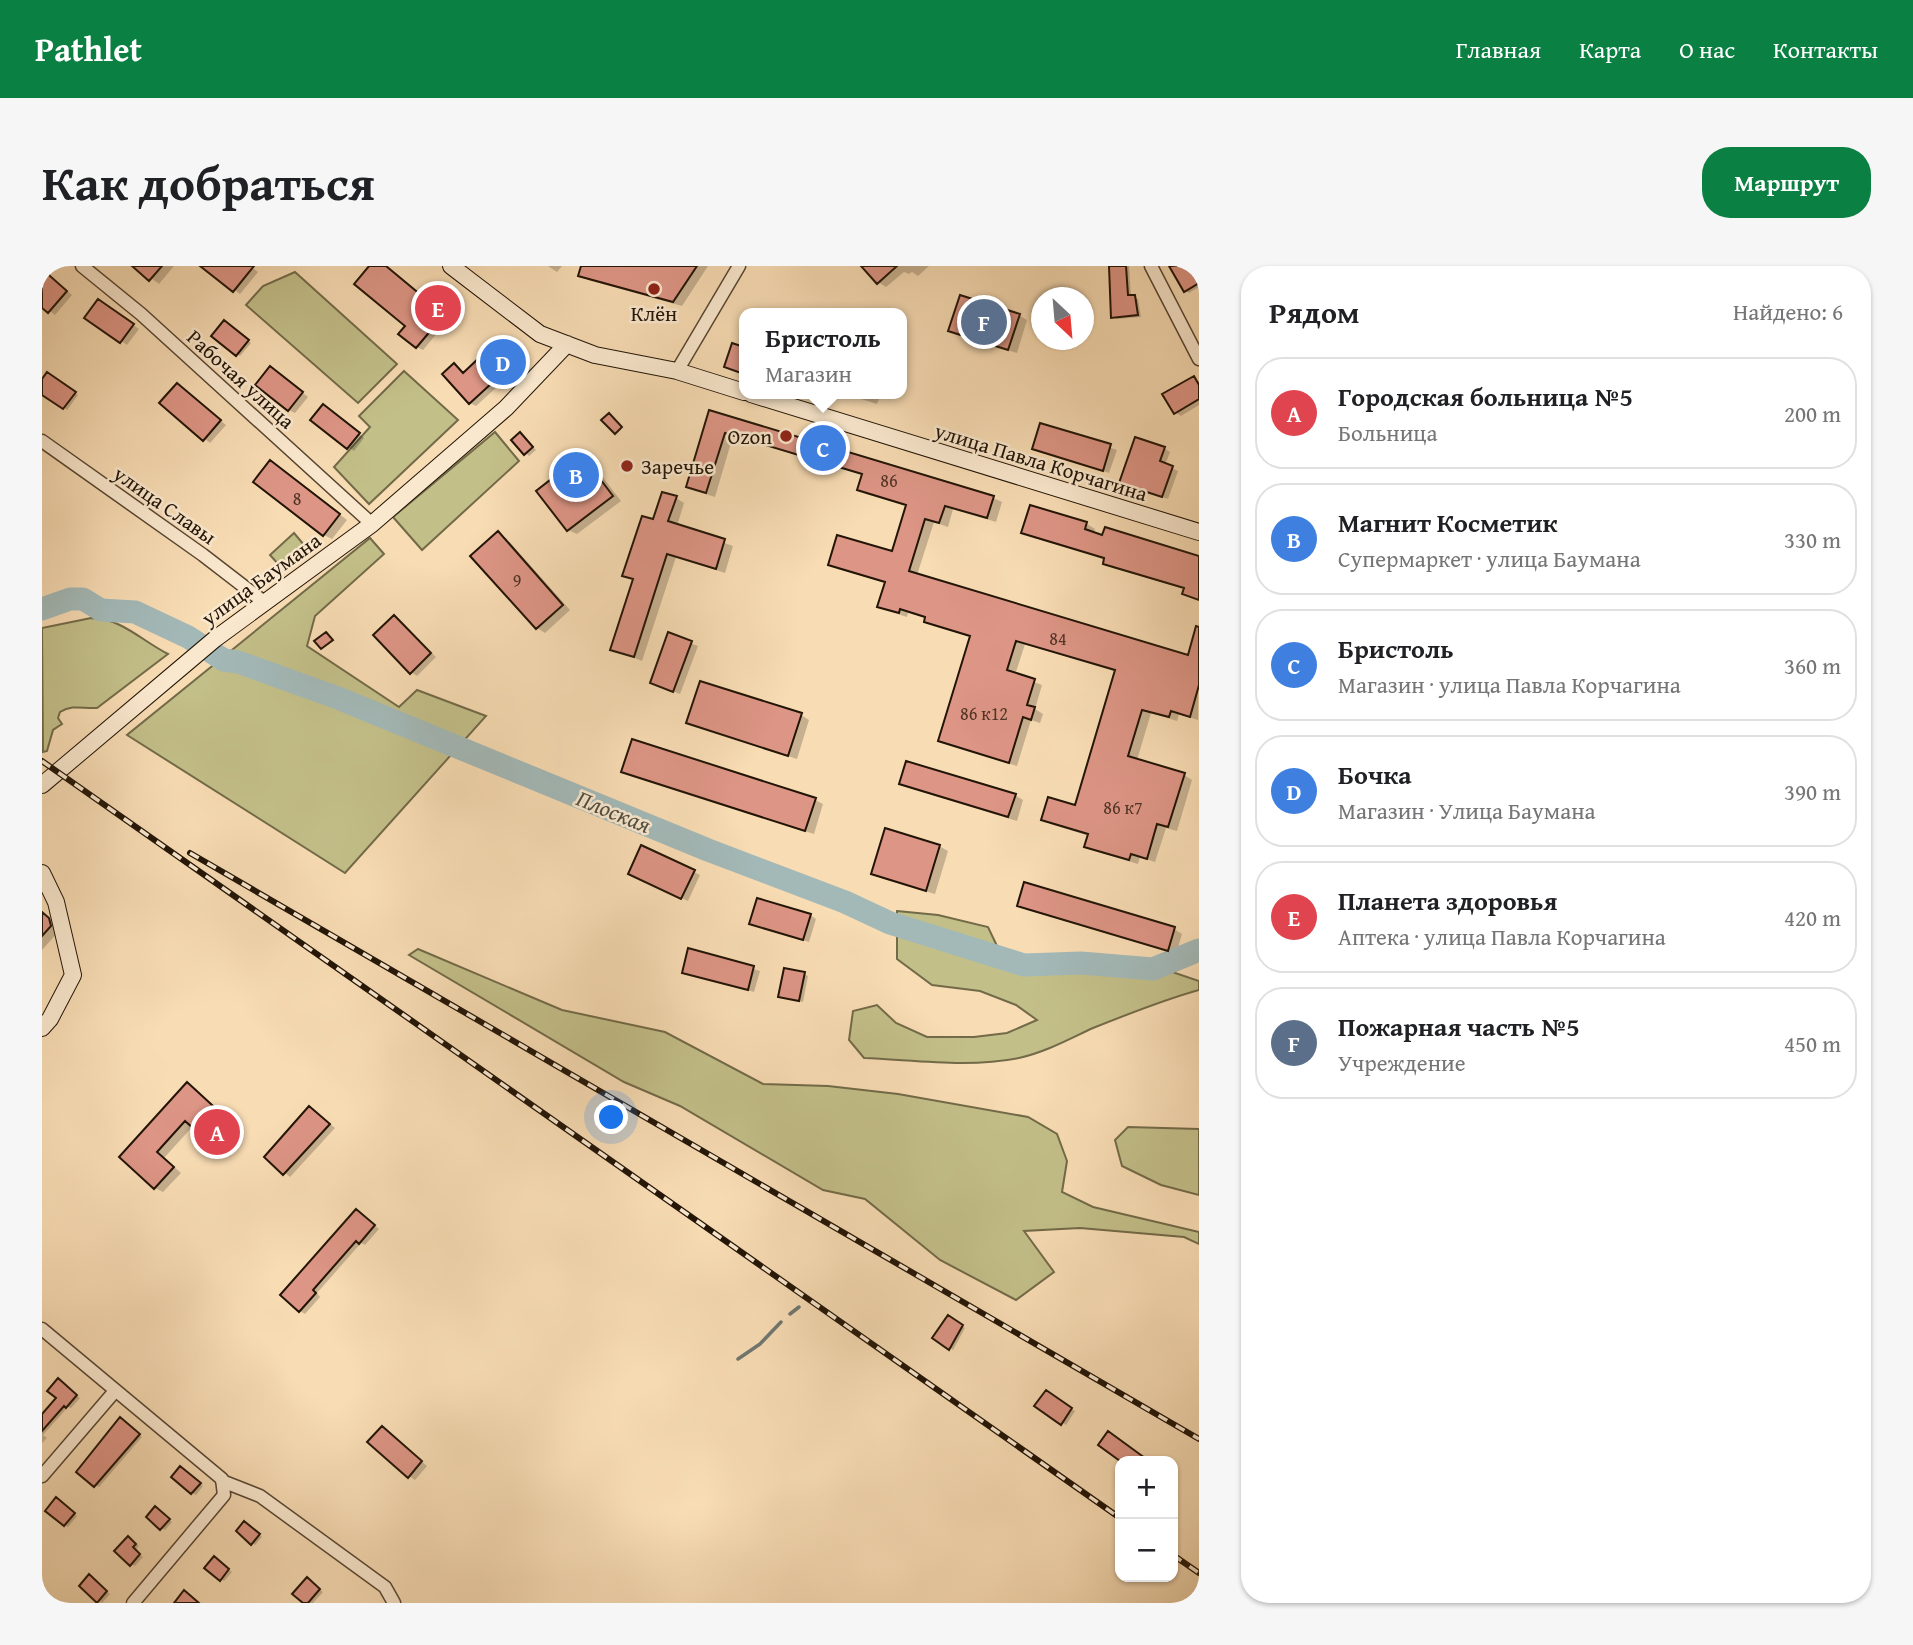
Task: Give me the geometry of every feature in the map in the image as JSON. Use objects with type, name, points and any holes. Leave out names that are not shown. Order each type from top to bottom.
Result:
[{"type":"main road","points":[[451,266],[540,334],[595,355],[677,371],[739,390]]},
{"type":"main road","name":"улица Баумана","points":[[42,785],[187,661],[372,524],[506,408],[567,344]]},
{"type":"main road","name":"улица Павла Корчагина","points":[[767,399],[1199,532]]},
{"type":"main road","points":[[42,873],[56,902],[74,975],[50,1019],[42,1028]]},
{"type":"street","name":"Рабочая улица","points":[[82,266],[141,314],[372,524]]},
{"type":"street","points":[[677,371],[739,266]]},
{"type":"street","points":[[1151,266],[1199,359]]},
{"type":"street","name":"улица Славы","points":[[42,441],[203,555],[264,602]]},
{"type":"street","points":[[42,1329],[222,1481],[260,1496],[385,1587],[394,1603]]},
{"type":"street","points":[[42,1476],[115,1391]]},
{"type":"street","points":[[133,1603],[224,1495],[222,1481]]},
{"type":"shaded area","points":[[295,272],[397,364],[358,403],[246,305],[263,286]]},
{"type":"shaded area","points":[[404,371],[458,420],[369,504],[334,467],[370,427],[359,416]]},
{"type":"shaded area","points":[[495,432],[519,461],[422,550],[393,517]]},
{"type":"shaded area","points":[[294,533],[304,545],[280,566],[270,555]]},
{"type":"shaded area","points":[[370,538],[384,554],[315,616],[307,646],[399,707],[417,690],[486,716],[345,873],[127,735]]},
{"type":"shaded area","points":[[91,618],[122,626],[168,654],[97,708],[74,707],[60,712],[58,718],[62,724],[53,730],[47,751],[43,752],[42,628]]},
{"type":"shaded area","points":[[897,911],[938,915],[988,927],[997,946],[1027,959],[1065,955],[1134,959],[1199,981],[1199,990],[1132,1012],[1048,1049],[1019,1058],[961,1063],[864,1058],[849,1040],[853,1011],[877,1005],[896,1023],[927,1037],[974,1037],[1007,1033],[1037,1020],[1016,1005],[980,991],[932,985],[897,959]]},
{"type":"shaded area","points":[[418,949],[562,1010],[665,1032],[763,1084],[828,1086],[898,1094],[1028,1117],[1057,1134],[1067,1161],[1062,1192],[1093,1207],[1199,1232],[1199,1244],[1184,1237],[1080,1228],[1024,1231],[1054,1272],[1016,1300],[940,1260],[865,1199],[823,1190],[680,1106],[624,1082],[409,955]]},
{"type":"shaded area","points":[[1128,1127],[1199,1129],[1199,1195],[1161,1185],[1122,1166],[1115,1140]]},
{"type":"building","points":[[132,266],[162,266],[149,281]]},
{"type":"building","points":[[200,266],[254,266],[233,292]]},
{"type":"building","points":[[369,266],[386,266],[427,300],[436,288],[454,303],[416,348],[398,334],[405,326],[354,284]]},
{"type":"building","name":"Клён","points":[[581,266],[697,266],[673,302],[578,276]]},
{"type":"building","points":[[861,266],[897,266],[877,284]]},
{"type":"building","points":[[1109,266],[1126,266],[1128,295],[1135,295],[1138,315],[1111,318]]},
{"type":"building","points":[[1169,266],[1195,266],[1199,273],[1199,283],[1184,292]]},
{"type":"building","points":[[42,269],[67,291],[48,313],[42,308]]},
{"type":"building","points":[[960,295],[1020,314],[1008,350],[948,331]]},
{"type":"building","points":[[98,299],[134,324],[120,343],[84,318]]},
{"type":"building","points":[[224,320],[249,340],[236,356],[211,336]]},
{"type":"building","points":[[497,341],[516,361],[469,404],[442,374],[454,363],[463,373]]},
{"type":"building","points":[[732,343],[739,345],[739,372],[724,367]]},
{"type":"building","points":[[270,366],[303,392],[288,411],[255,385]]},
{"type":"building","points":[[47,372],[76,392],[63,409],[42,395],[42,379]]},
{"type":"building","points":[[1194,376],[1199,385],[1199,399],[1174,414],[1162,394]]},
{"type":"building","points":[[177,383],[221,420],[203,441],[159,403]]},
{"type":"building","points":[[323,404],[360,433],[347,449],[310,420]]},
{"type":"building","points":[[709,410],[994,496],[987,518],[945,506],[939,523],[925,519],[909,571],[1188,655],[1196,626],[1199,627],[1199,685],[1190,717],[1171,711],[1169,717],[1142,710],[1128,756],[1185,773],[1168,827],[1157,824],[1147,859],[1131,854],[1129,860],[1084,847],[1088,834],[1041,820],[1048,797],[1075,805],[1115,670],[1016,641],[1007,670],[1035,679],[1027,705],[1035,707],[1031,720],[1023,717],[1009,763],[938,741],[970,636],[924,622],[925,617],[900,609],[899,613],[877,607],[885,582],[828,565],[837,535],[892,551],[906,505],[857,490],[862,474],[725,433],[706,493],[686,487]]},
{"type":"building","points":[[609,413],[622,427],[615,434],[601,420]]},
{"type":"building","points":[[1040,423],[1111,444],[1103,471],[1032,449]]},
{"type":"building","points":[[520,432],[533,447],[524,455],[511,440]]},
{"type":"building","points":[[1135,437],[1165,447],[1160,461],[1173,466],[1162,497],[1119,483]]},
{"type":"building","points":[[582,455],[613,496],[567,531],[536,491]]},
{"type":"building","points":[[270,460],[340,514],[323,536],[253,482]]},
{"type":"building","points":[[662,492],[677,496],[668,521],[725,539],[716,569],[667,554],[634,657],[610,650],[633,579],[622,576],[642,516],[653,519]]},
{"type":"building","points":[[1030,505],[1087,522],[1085,529],[1102,535],[1105,527],[1199,556],[1199,600],[1182,594],[1184,588],[1103,564],[1104,558],[1021,533]]},
{"type":"building","points":[[498,531],[563,605],[536,629],[470,556]]},
{"type":"building","points":[[394,615],[431,653],[410,674],[373,635]]},
{"type":"building","points":[[326,632],[333,640],[321,649],[314,641]]},
{"type":"building","points":[[668,632],[692,641],[673,692],[650,683]]},
{"type":"building","points":[[700,681],[802,713],[788,756],[686,723]]},
{"type":"building","points":[[632,739],[816,798],[805,831],[621,772]]},
{"type":"building","points":[[906,761],[1016,794],[1008,817],[899,784]]},
{"type":"building","points":[[885,828],[940,845],[926,891],[871,874]]},
{"type":"building","points":[[641,845],[695,870],[681,899],[628,874]]},
{"type":"building","points":[[1024,882],[1175,927],[1168,951],[1017,906]]},
{"type":"building","points":[[757,898],[811,914],[803,940],[749,924]]},
{"type":"building","points":[[42,912],[49,918],[51,926],[42,936]]},
{"type":"building","points":[[688,948],[754,966],[748,990],[682,973]]},
{"type":"building","points":[[784,968],[805,972],[799,1001],[778,997]]},
{"type":"building","points":[[187,1082],[224,1116],[204,1138],[185,1121],[157,1152],[174,1167],[154,1189],[119,1157]]},
{"type":"building","points":[[309,1106],[330,1124],[283,1175],[264,1157]]},
{"type":"building","points":[[356,1209],[375,1225],[359,1244],[356,1241],[313,1290],[316,1293],[299,1312],[280,1295]]},
{"type":"building","points":[[948,1315],[963,1325],[949,1350],[932,1338]]},
{"type":"building","points":[[58,1378],[77,1395],[42,1431],[42,1414],[56,1398],[47,1391]]},
{"type":"building","points":[[1046,1390],[1072,1408],[1061,1425],[1034,1406]]},
{"type":"building","points":[[120,1417],[140,1434],[94,1487],[76,1472]]},
{"type":"building","points":[[382,1426],[422,1461],[408,1478],[367,1442]]},
{"type":"building","points":[[1108,1431],[1142,1456],[1115,1457],[1098,1445]]},
{"type":"building","points":[[180,1466],[201,1483],[191,1494],[171,1477]]},
{"type":"building","points":[[56,1497],[75,1513],[64,1526],[45,1511]]},
{"type":"building","points":[[155,1506],[170,1519],[160,1530],[146,1517]]},
{"type":"building","points":[[244,1521],[260,1534],[251,1545],[236,1531]]},
{"type":"building","points":[[128,1536],[136,1544],[133,1547],[140,1554],[130,1566],[114,1551]]},
{"type":"building","points":[[214,1556],[229,1569],[220,1581],[204,1568]]},
{"type":"building","points":[[89,1574],[107,1591],[97,1603],[79,1586]]},
{"type":"building","points":[[307,1577],[320,1589],[308,1603],[303,1603],[292,1594]]},
{"type":"building","points":[[184,1590],[199,1603],[174,1603]]},
{"type":"waterway","name":"Плоская","points":[[42,609],[70,599],[83,599],[101,610],[135,612],[188,637],[224,660],[238,662],[338,698],[708,850],[845,902],[890,923],[1024,965],[1081,963],[1153,969],[1199,950]]},
{"type":"waterway","points":[[790,1314],[799,1307]]},
{"type":"waterway","points":[[738,1359],[760,1344],[781,1322]]},
{"type":"railway","points":[[42,761],[1115,1514]]},
{"type":"railway","points":[[190,853],[1199,1439]]},
{"type":"railway","points":[[1178,1558],[1199,1573]]},
{"type":"place","name":"Клён","points":[[654,289]]},
{"type":"place","name":"Планета здоровья","points":[[438,308]]},
{"type":"place","name":"Пожарная часть №5","points":[[984,322]]},
{"type":"place","name":"Бочка","points":[[503,362]]},
{"type":"place","name":"Ozon","points":[[786,436]]},
{"type":"place","name":"Бристоль","points":[[823,448]]},
{"type":"place","name":"Заречье","points":[[627,466]]},
{"type":"place","name":"Магнит Косметик","points":[[576,475]]},
{"type":"place","name":"Городская больница №5","points":[[217,1132]]}]
